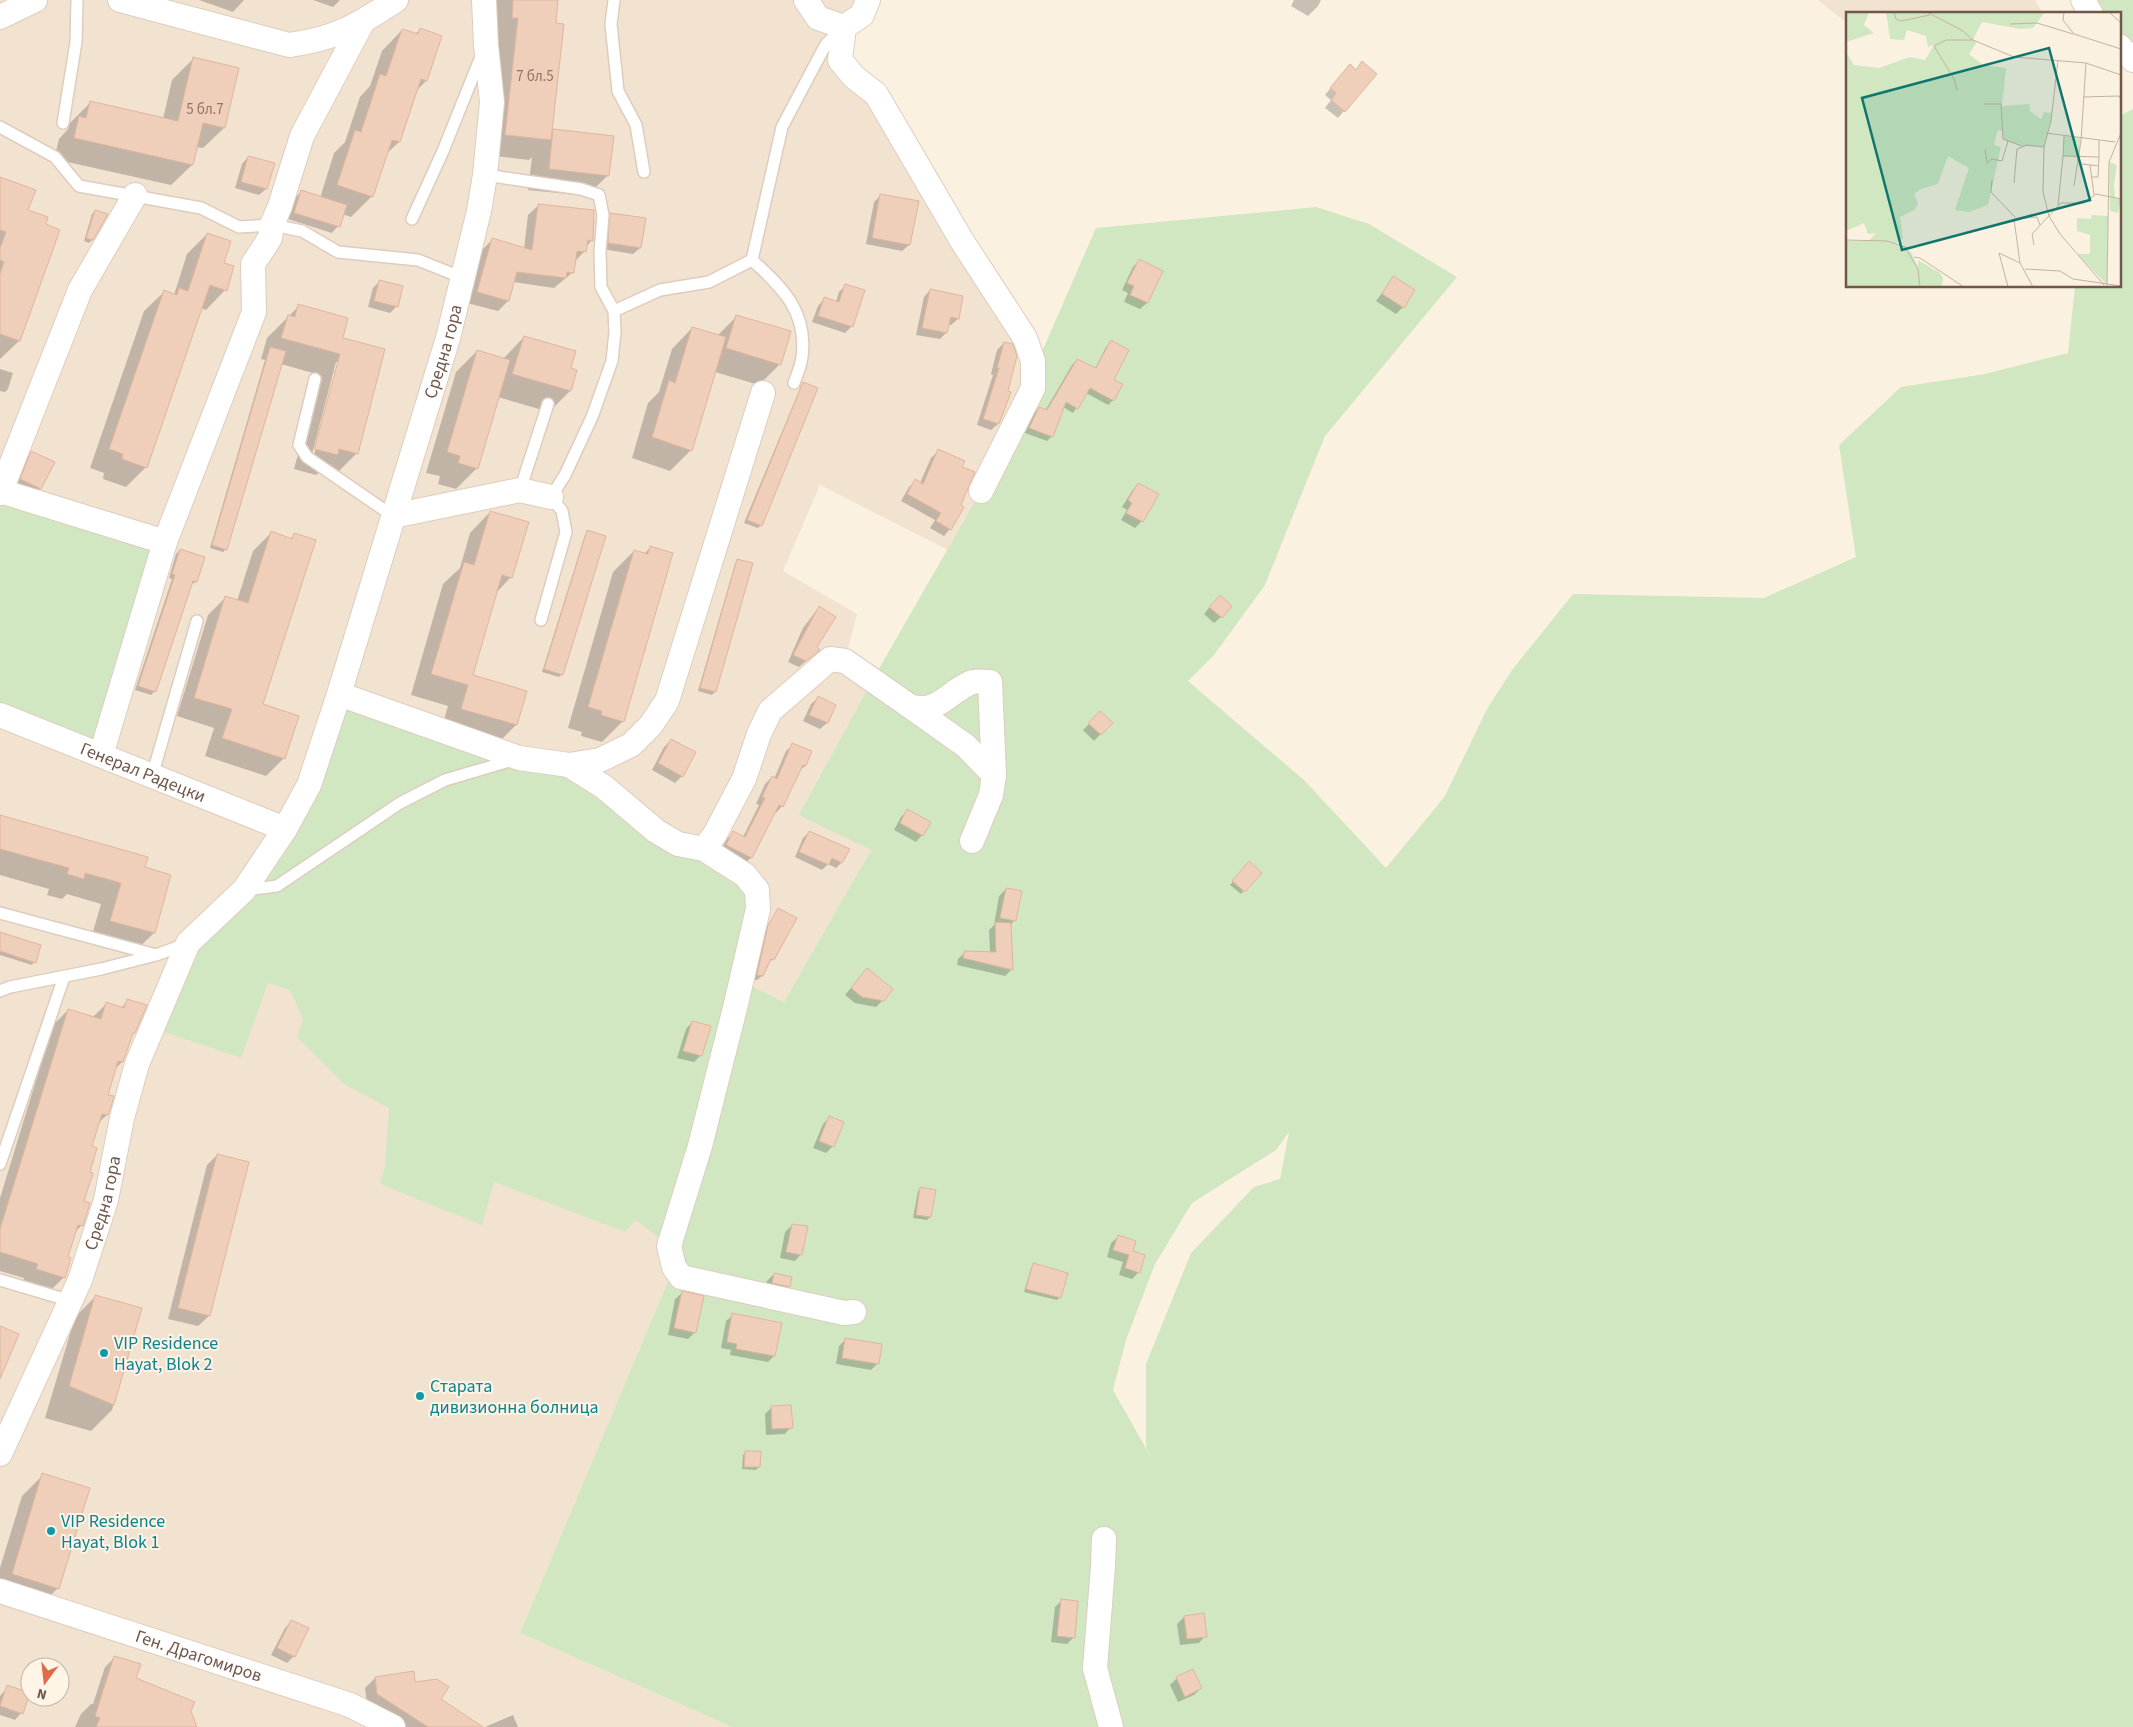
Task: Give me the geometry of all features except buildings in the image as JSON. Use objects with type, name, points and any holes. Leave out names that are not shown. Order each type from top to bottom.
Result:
[{"type":"street","points":[[0,17],[35,0]]},
{"type":"street","points":[[130,1],[289,45],[316,42],[362,23],[396,0]]},
{"type":"street","name":"Средна гора","points":[[0,1454],[71,1301],[106,1200],[122,1118],[137,1064],[188,943],[244,890],[286,829],[309,785],[339,694],[448,338],[479,211],[485,175],[492,102],[486,45],[484,0]]},
{"type":"street","points":[[806,0],[818,18],[844,27]]},
{"type":"street","points":[[868,0],[862,15],[844,27],[840,60],[854,77],[876,94],[962,241],[1025,338],[1033,361],[1032,388],[981,490]]},
{"type":"street","points":[[2083,0],[2090,12]]},
{"type":"street","points":[[101,755],[166,542],[254,312],[253,264],[270,238],[272,226],[302,136],[362,23]]},
{"type":"street","points":[[2120,47],[2133,60]]},
{"type":"street","points":[[135,195],[80,290],[0,492],[166,542]]},
{"type":"street","points":[[339,694],[519,758],[569,765],[600,760],[631,745],[651,725],[667,702],[763,393]]},
{"type":"street","points":[[393,516],[520,490],[551,497]]},
{"type":"street","points":[[704,849],[715,834],[744,779],[759,734],[770,711],[830,659],[845,660],[966,746],[994,775]]},
{"type":"street","points":[[911,707],[922,709],[933,707],[972,682],[990,682],[994,775],[991,796],[972,841]]},
{"type":"street","name":"Генерал Радецки","points":[[0,715],[286,829]]},
{"type":"street","points":[[569,765],[604,787],[656,831],[678,844],[704,849],[745,875],[758,890],[758,908],[700,1146],[669,1246],[674,1267],[681,1277],[844,1313],[854,1312]]},
{"type":"street","points":[[1104,1539],[1104,1566],[1095,1668],[1110,1727]]},
{"type":"street","name":"Ген. Драгомиров","points":[[0,1591],[350,1705],[393,1727]]},
{"type":"lane","points":[[63,123],[76,42],[76,0]]},
{"type":"lane","points":[[614,0],[611,24],[618,91],[636,125],[644,172]]},
{"type":"lane","points":[[752,260],[782,127],[826,44],[844,27]]},
{"type":"lane","points":[[412,219],[443,151],[486,45]]},
{"type":"lane","points":[[0,126],[56,157],[79,186],[201,208],[239,227],[272,226],[302,232],[338,252],[418,260],[463,278]]},
{"type":"lane","points":[[485,175],[581,189],[599,195],[603,215],[600,252],[601,287],[614,311],[615,332],[612,361],[592,417],[565,474],[551,497],[562,511],[566,532],[541,620]]},
{"type":"lane","points":[[614,311],[660,290],[709,282],[752,260]]},
{"type":"lane","points":[[752,260],[780,285],[797,312],[802,338],[802,357],[794,383]]},
{"type":"lane","points":[[315,379],[300,445],[307,457],[393,516]]},
{"type":"lane","points":[[520,490],[548,404]]},
{"type":"lane","points":[[152,776],[197,620]]},
{"type":"lane","points":[[244,890],[277,886],[400,804],[445,780],[519,758]]},
{"type":"lane","points":[[0,913],[156,955]]},
{"type":"lane","points":[[0,991],[10,987],[101,970],[156,955],[188,943]]},
{"type":"lane","points":[[0,1164],[64,977]]},
{"type":"lane","points":[[0,1280],[71,1301]]},
{"type":"shaded area","points":[[0,0],[868,0],[840,60],[1033,361],[981,491],[948,550],[820,485],[783,571],[857,614],[845,660],[873,679],[871,850],[784,1002],[741,982],[674,1267],[520,1633],[732,1727],[0,1727]]},
{"type":"shaded area","points":[[1818,0],[2035,0],[2042,12],[1846,12],[1846,22]]},
{"type":"green space","points":[[2083,0],[2133,0],[2133,60],[2120,47],[2120,12],[2090,12]]},
{"type":"green space","points":[[2133,109],[2133,1727],[732,1727],[520,1633],[674,1267],[669,1246],[636,1220],[625,1232],[494,1182],[482,1225],[380,1184],[385,1166],[389,1108],[344,1084],[297,1037],[303,1019],[290,990],[268,983],[241,1058],[153,1028],[199,948],[285,829],[339,694],[569,765],[757,890],[741,981],[784,1002],[871,850],[799,815],[873,679],[981,491],[1096,228],[1316,207],[1369,224],[1457,277],[1325,436],[1265,585],[1214,655],[1188,681],[1304,780],[1386,868],[1445,796],[1487,709],[1512,670],[1573,594],[1764,598],[1856,557],[1839,445],[1901,387],[1985,374],[2068,353],[2075,288],[2120,288],[2120,116]],"holes":[[[1289,1132],[1280,1179],[1254,1187],[1191,1253],[1146,1364],[1146,1447],[1152,1459],[1113,1390],[1126,1340],[1155,1264],[1192,1203],[1276,1150]]]},
{"type":"green space","points":[[0,493],[165,542],[101,755],[0,715]]},
{"type":"place","name":"VIP Residence Hayat, Blok 2","points":[[104,1353]]},
{"type":"place","name":"Старата дивизионна болница","points":[[420,1396]]},
{"type":"place","name":"VIP Residence Hayat, Blok 1","points":[[51,1531]]}]
